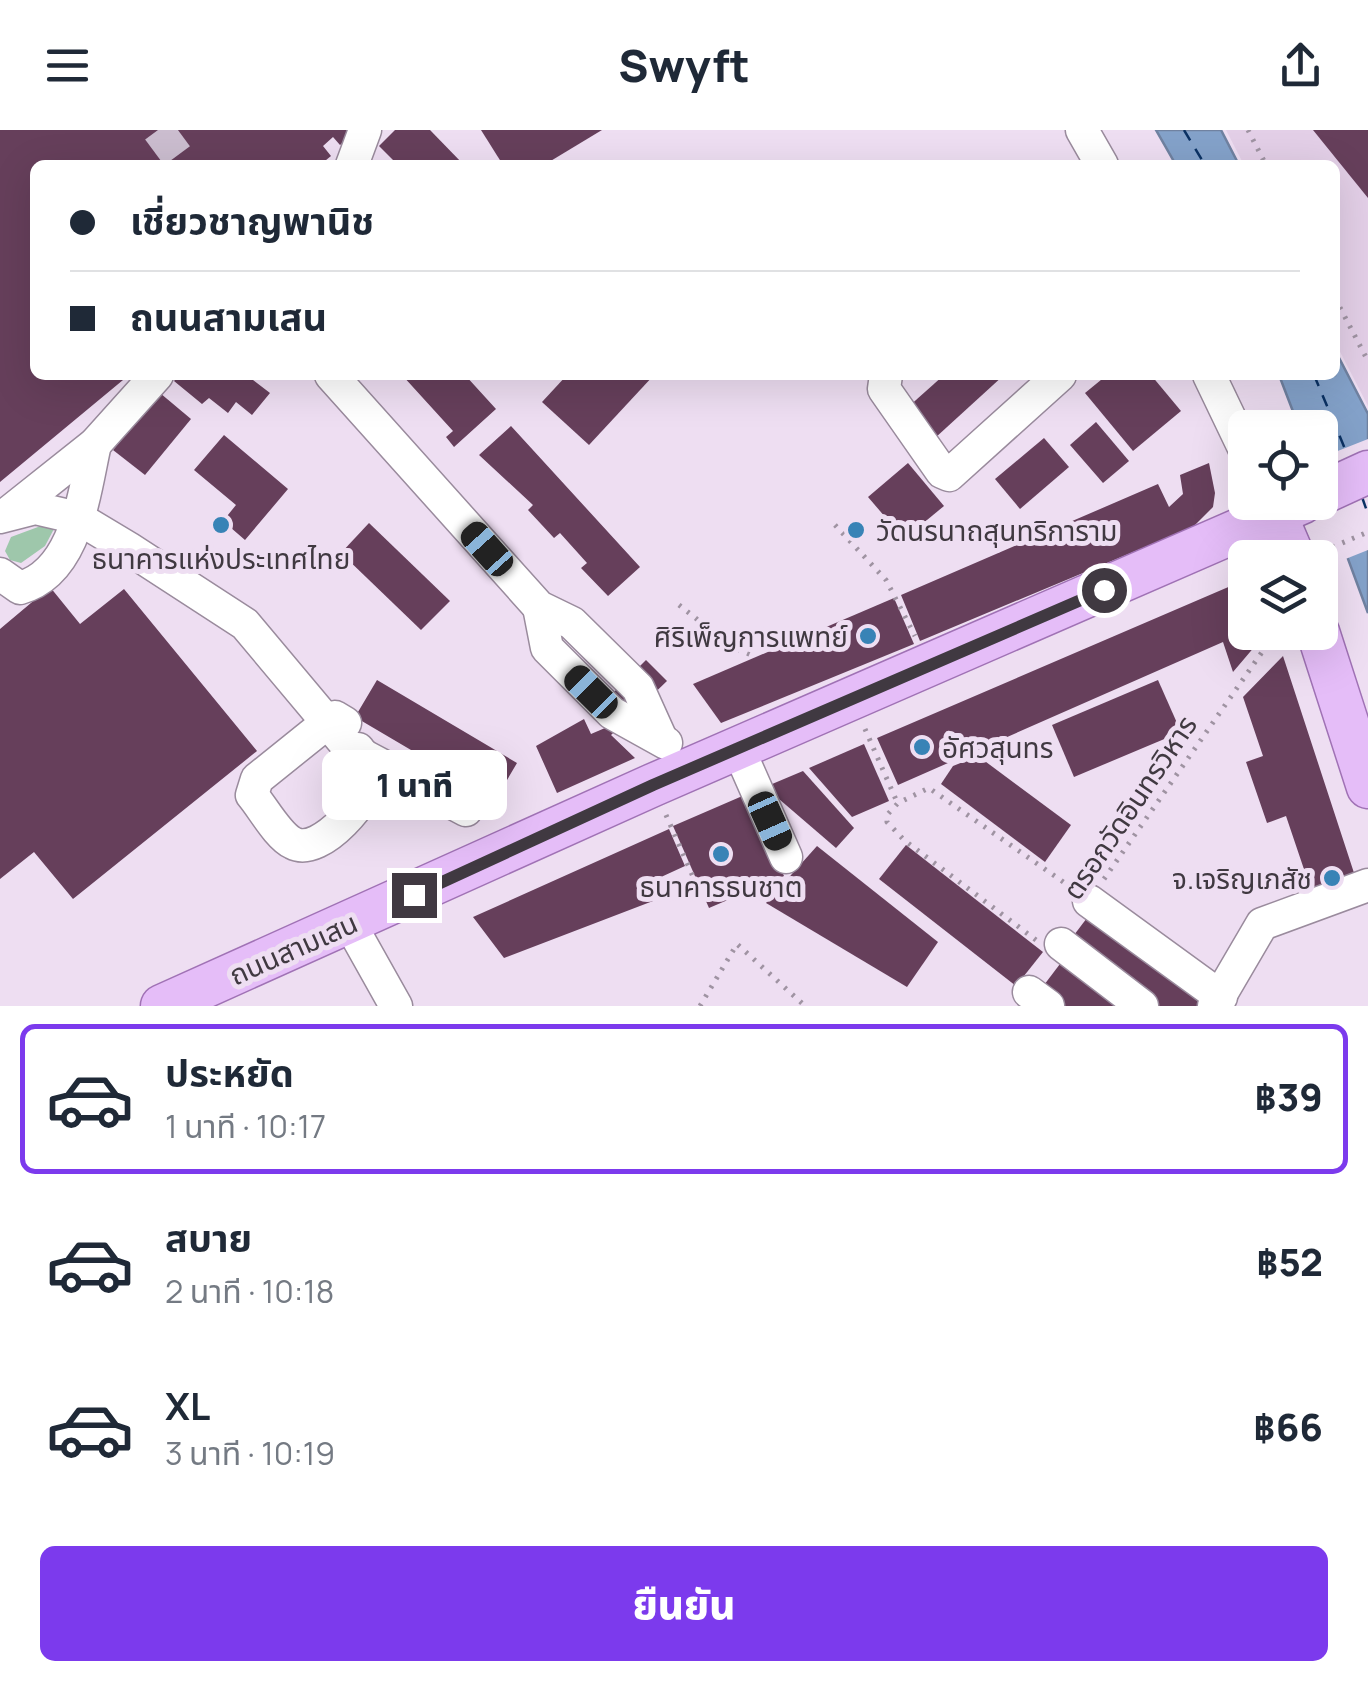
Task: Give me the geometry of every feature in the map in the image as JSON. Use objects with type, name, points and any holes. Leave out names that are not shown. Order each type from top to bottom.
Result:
[{"type":"main road","points":[[1338,486],[1368,472]]},
{"type":"main road","name":"ถนนสามเสน","points":[[169,1005],[653,785],[1256,520]]},
{"type":"main road","points":[[1324,650],[1368,787]]},
{"type":"street","points":[[354,160],[365,130]]},
{"type":"street","points":[[1082,130],[1099,160]]},
{"type":"street","points":[[2,517],[95,444],[153,380]]},
{"type":"street","points":[[335,380],[539,607],[572,623],[638,688],[661,739],[694,768]]},
{"type":"street","points":[[885,380],[884,388],[942,472],[950,475],[1054,380]]},
{"type":"street","points":[[1212,380],[1228,414]]},
{"type":"street","points":[[0,574],[20,588],[36,584],[62,556],[78,518],[95,444]]},
{"type":"street","points":[[2,517],[35,508],[78,518],[245,624],[332,720],[364,756],[375,772],[364,801],[321,840],[306,846],[291,843],[252,795],[252,785],[332,720]]},
{"type":"street","points":[[332,720],[462,801],[364,756]]},
{"type":"street","points":[[738,748],[786,858]]},
{"type":"street","points":[[1090,901],[1218,1001],[1262,924],[1368,884]]},
{"type":"street","points":[[350,924],[396,1006]]},
{"type":"street","points":[[1057,949],[1142,1006]]},
{"type":"path","points":[[1248,130],[1263,160]]},
{"type":"path","points":[[1340,308],[1368,361]]},
{"type":"path","points":[[834,525],[897,596],[928,666]]},
{"type":"path","points":[[1338,545],[1368,532]]},
{"type":"path","points":[[679,605],[732,647],[756,657]]},
{"type":"path","name":"ตรอกวัดอินทรวิหาร","points":[[1090,901],[1264,650]]},
{"type":"path","points":[[852,699],[898,803]]},
{"type":"path","points":[[653,785],[698,888]]},
{"type":"path","points":[[1057,949],[904,840],[887,822],[886,815],[898,803],[929,788],[1090,901]]},
{"type":"path","points":[[700,1006],[738,944],[805,1006]]},
{"type":"shaded area","points":[[1226,130],[1368,130],[1368,406],[1340,352],[1340,160],[1241,160]]},
{"type":"green space","points":[[46,524],[55,527],[45,546],[21,563],[10,560],[5,551],[11,537]]},
{"type":"water","points":[[1156,130],[1221,130],[1236,160],[1173,160]]},
{"type":"water","points":[[1340,360],[1368,414],[1368,613],[1334,520],[1338,520],[1338,410],[1292,410],[1281,380],[1340,380]]},
{"type":"pier","points":[[1368,439],[1368,550],[1343,560],[1328,520],[1338,520],[1338,451]]},
{"type":"building","points":[[0,130],[355,132],[340,145],[333,137],[323,146],[331,156],[326,160],[30,160],[30,380],[123,380],[0,482]]},
{"type":"building","points":[[395,130],[430,130],[459,160],[393,160],[379,146]]},
{"type":"building","points":[[481,130],[602,130],[552,160],[500,160]]},
{"type":"building","points":[[1313,130],[1368,130],[1368,198],[1340,160]]},
{"type":"building","points":[[253,380],[270,393],[252,415],[236,402],[228,413],[209,398],[202,404],[174,381]]},
{"type":"building","points":[[407,380],[470,380],[496,409],[454,447],[446,437],[453,431]]},
{"type":"building","points":[[562,380],[649,380],[589,445],[542,402]]},
{"type":"building","points":[[938,380],[999,380],[935,438],[907,408]]},
{"type":"building","points":[[1101,380],[1155,380],[1181,411],[1133,451],[1085,393]]},
{"type":"building","points":[[160,393],[191,419],[145,475],[113,450]]},
{"type":"building","points":[[1096,422],[1129,461],[1103,483],[1070,445]]},
{"type":"building","points":[[511,426],[640,567],[608,596],[581,568],[587,563],[560,533],[554,538],[528,510],[533,505],[479,455]]},
{"type":"building","points":[[224,435],[288,489],[245,540],[223,521],[236,505],[194,470]]},
{"type":"building","points":[[1044,438],[1069,467],[1020,509],[995,479]]},
{"type":"building","points":[[908,463],[944,506],[904,539],[868,497]]},
{"type":"building","points":[[1209,463],[1215,493],[1213,507],[1193,527],[920,641],[901,595],[1158,484],[1169,507],[1183,494],[1180,475]]},
{"type":"building","points":[[369,523],[450,601],[421,630],[341,553]]},
{"type":"building","points":[[50,587],[80,624],[124,589],[257,751],[73,899],[34,852],[0,879],[0,629]]},
{"type":"building","points":[[1228,587],[1228,650],[1252,650],[1233,672],[1223,642],[898,785],[877,738]]},
{"type":"building","points":[[894,598],[914,644],[721,723],[693,684]]},
{"type":"building","points":[[1283,656],[1356,879],[1312,893],[1286,816],[1267,823],[1246,762],[1263,756],[1243,697]]},
{"type":"building","points":[[646,660],[667,681],[611,735],[635,758],[557,793],[536,746],[584,719],[591,734],[605,728],[591,715]]},
{"type":"building","points":[[377,680],[517,763],[500,792],[489,785],[484,793],[355,717]]},
{"type":"building","points":[[1158,680],[1181,732],[1074,777],[1052,725]]},
{"type":"building","points":[[864,744],[889,801],[852,817],[809,768]]},
{"type":"building","points":[[978,756],[1071,825],[1045,862],[941,784],[953,766]]},
{"type":"building","points":[[803,771],[854,828],[836,848],[765,787]]},
{"type":"building","name":"ธนาคารธนชาต","points":[[747,794],[784,876],[709,908],[673,826]]},
{"type":"building","points":[[669,829],[685,866],[648,883],[653,901],[504,958],[473,917]]},
{"type":"building","points":[[906,845],[1043,952],[1016,986],[879,879]]},
{"type":"building","points":[[817,846],[938,942],[907,987],[766,903]]},
{"type":"building","points":[[1093,910],[1210,998],[1204,1006],[1151,1006],[1068,943]]},
{"type":"building","points":[[1066,956],[1132,1006],[1063,1006],[1041,989]]},
{"type":"ferry route","points":[[1184,130],[1202,160]]},
{"type":"ferry route","points":[[1316,380],[1348,456]]},
{"type":"ferry route","points":[[1362,497],[1368,514]]},
{"type":"tunnel","points":[[158,130],[180,160]]},
{"type":"place","name":"ธนาคารแห่งประเทศไทย","points":[[221,525]]},
{"type":"place","name":"วัดนรนาถสุนทริการาม","points":[[856,530]]},
{"type":"place","name":"ศิริเพ็ญการแพทย์","points":[[868,636]]},
{"type":"place","name":"อัศวสุนทร","points":[[922,747]]},
{"type":"place","name":"ธนาคารธนชาต","points":[[721,854]]},
{"type":"place","name":"จ.เจริญเภสัช","points":[[1332,878]]},
{"type":"route","points":[[414,895],[653,785],[1104,590]]}]
